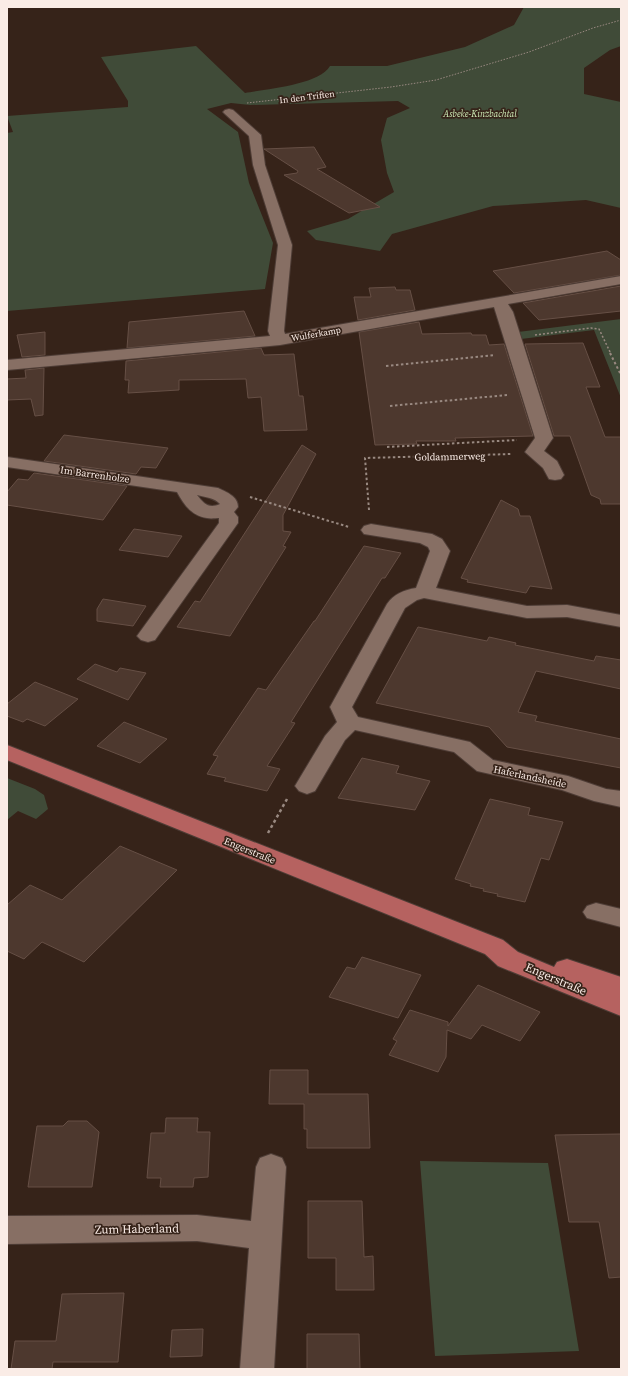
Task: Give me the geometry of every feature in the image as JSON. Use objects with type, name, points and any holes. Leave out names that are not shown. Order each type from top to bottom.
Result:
[{"type":"main road","name":"Engerstraße","points":[[7,752],[494,947],[508,959],[621,1006]]},
{"type":"main road","name":"Engerstraße","points":[[494,947],[516,948],[582,974],[621,987]]},
{"type":"street","points":[[229,112],[255,134],[259,165],[285,245],[276,331],[280,340]]},
{"type":"street","name":"Wulferkamp","points":[[7,365],[280,340],[621,280]]},
{"type":"street","points":[[499,302],[505,312],[544,438],[534,452],[551,465],[555,475]]},
{"type":"street","name":"Im Barrenholze","points":[[7,462],[183,488],[195,507],[206,513],[224,504]]},
{"type":"street","points":[[148,636],[228,523],[230,517],[224,504]]},
{"type":"street","points":[[371,530],[425,538],[435,543],[440,551],[424,592]]},
{"type":"street","points":[[307,786],[336,736],[350,722],[344,716],[341,707],[397,604],[410,595],[424,592],[527,612],[567,611],[621,621]]},
{"type":"street","name":"Haferlandsheide","points":[[350,722],[462,747],[485,766],[568,784],[602,796],[621,799]]},
{"type":"street","points":[[596,912],[621,918]]},
{"type":"street","points":[[257,1369],[271,1167]]},
{"type":"street","name":"Zum Haberland","points":[[7,1230],[197,1228],[267,1236]]},
{"type":"path","name":"In den Triften","points":[[229,112],[234,106],[249,102],[391,87],[436,80],[529,52],[593,28],[621,20]]},
{"type":"path","points":[[386,366],[515,345],[591,328],[599,328],[621,375]]},
{"type":"path","points":[[390,406],[530,393]]},
{"type":"path","points":[[387,447],[544,438]]},
{"type":"path","name":"Goldammerweg","points":[[371,530],[365,458],[534,452]]},
{"type":"path","points":[[224,504],[233,495],[255,497],[347,526],[371,530]]},
{"type":"path","points":[[258,853],[291,791],[307,786]]},
{"type":"green space","name":"Asbeke-Kinzbachtal","points":[[524,7],[621,7],[621,46],[610,50],[584,68],[584,94],[621,102],[621,208],[586,200],[493,206],[392,234],[380,251],[316,240],[307,231],[348,219],[394,192],[387,173],[381,140],[387,118],[410,108],[398,101],[250,105],[231,103],[207,109],[238,132],[249,183],[273,243],[265,289],[7,311],[7,133],[13,132],[7,116],[128,107],[128,101],[101,57],[196,46],[245,93],[304,82],[315,78],[330,66],[387,66],[465,47],[514,25]]},
{"type":"green space","points":[[621,319],[621,398],[594,330],[521,339],[518,332]]},
{"type":"green space","points":[[7,778],[35,789],[44,795],[48,809],[36,819],[18,811],[7,820]]},
{"type":"green space","points":[[420,1161],[548,1163],[579,1351],[435,1356]]},
{"type":"building","points":[[314,147],[326,167],[317,169],[380,207],[349,213],[284,175],[297,173],[298,171],[264,149]]},
{"type":"building","points":[[607,251],[621,260],[621,275],[514,293],[493,271]]},
{"type":"building","points":[[621,286],[621,311],[539,320],[523,303]]},
{"type":"building","points":[[395,287],[396,290],[410,290],[415,310],[358,320],[354,297],[371,297],[369,288]]},
{"type":"building","points":[[244,311],[255,336],[127,348],[129,322]]},
{"type":"building","points":[[419,322],[422,334],[471,333],[472,335],[486,335],[489,345],[504,344],[533,436],[455,438],[456,441],[416,441],[417,444],[375,445],[359,332]]},
{"type":"building","points":[[45,332],[45,355],[22,357],[17,335]]},
{"type":"building","points":[[583,343],[600,387],[586,387],[605,437],[621,437],[621,504],[601,504],[600,499],[591,495],[570,436],[554,436],[525,344]]},
{"type":"building","points":[[261,348],[264,355],[294,354],[299,396],[303,396],[307,430],[264,431],[261,397],[248,398],[246,379],[179,380],[179,390],[128,393],[129,380],[125,380],[126,361]]},
{"type":"building","points":[[44,368],[43,415],[35,416],[31,399],[7,400],[7,379],[26,378],[25,370]]},
{"type":"building","points":[[64,435],[168,448],[156,468],[141,467],[136,474],[44,461]]},
{"type":"building","points":[[302,445],[316,454],[283,515],[283,531],[291,532],[283,546],[286,547],[230,636],[177,627],[195,601],[200,602]]},
{"type":"building","points":[[34,473],[127,486],[103,520],[7,505],[7,492],[18,479],[28,480]]},
{"type":"building","points":[[501,500],[518,509],[520,516],[530,516],[552,589],[530,586],[526,593],[467,582],[468,580],[461,578]]},
{"type":"building","points":[[134,529],[182,536],[168,557],[119,550]]},
{"type":"building","points":[[364,546],[401,553],[385,578],[382,578],[291,722],[295,723],[267,766],[280,769],[267,791],[224,781],[226,778],[207,774],[218,756],[213,755],[258,688],[266,690],[315,621]]},
{"type":"building","points":[[103,599],[146,606],[133,626],[97,621],[97,609]]},
{"type":"building","points":[[418,627],[487,641],[489,637],[516,643],[515,645],[594,661],[596,656],[621,660],[621,689],[536,671],[518,712],[537,716],[535,721],[621,739],[621,768],[507,747],[489,727],[376,703]]},
{"type":"building","points":[[95,664],[117,672],[120,668],[146,673],[128,700],[77,679]]},
{"type":"building","points":[[35,682],[78,699],[45,726],[27,719],[23,722],[7,716],[7,704]]},
{"type":"building","points":[[124,722],[167,739],[140,763],[97,746]]},
{"type":"building","points":[[362,758],[399,766],[396,773],[430,781],[415,810],[338,798]]},
{"type":"building","points":[[490,799],[530,808],[528,815],[563,822],[549,860],[541,858],[525,902],[497,896],[498,894],[483,891],[484,889],[470,886],[471,884],[455,879]]},
{"type":"building","points":[[120,846],[177,870],[84,962],[42,942],[24,959],[7,951],[7,905],[30,885],[62,900]]},
{"type":"building","points":[[362,957],[421,975],[398,1018],[329,997],[347,967],[355,969]]},
{"type":"building","points":[[478,985],[540,1012],[520,1041],[482,1025],[471,1039],[447,1030],[446,1057],[438,1072],[389,1055],[397,1041],[393,1039],[410,1010],[448,1022],[448,1026]]},
{"type":"building","points":[[270,1070],[308,1070],[308,1094],[368,1094],[370,1148],[307,1148],[307,1129],[304,1129],[304,1104],[269,1104]]},
{"type":"building","points":[[166,1118],[198,1118],[197,1132],[210,1132],[208,1177],[194,1178],[193,1187],[160,1187],[161,1178],[147,1178],[151,1133],[165,1133]]},
{"type":"building","points":[[68,1121],[87,1121],[99,1132],[92,1187],[28,1187],[37,1126],[63,1126]]},
{"type":"building","points":[[621,1134],[621,1277],[609,1278],[599,1222],[569,1222],[555,1135]]},
{"type":"building","points":[[308,1201],[362,1201],[364,1257],[373,1256],[374,1290],[336,1290],[336,1258],[308,1258]]},
{"type":"building","points":[[124,1293],[118,1362],[53,1362],[52,1369],[11,1369],[15,1341],[56,1341],[62,1294]]},
{"type":"building","points":[[203,1329],[202,1356],[170,1357],[172,1330]]},
{"type":"building","points":[[307,1334],[359,1334],[360,1369],[307,1369]]}]
